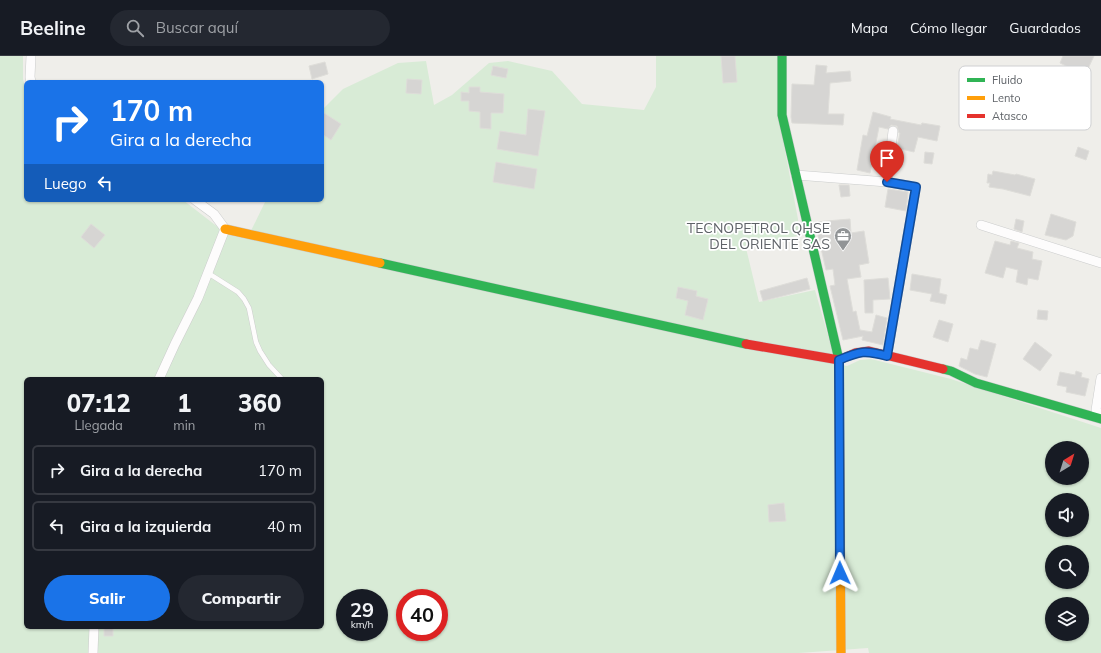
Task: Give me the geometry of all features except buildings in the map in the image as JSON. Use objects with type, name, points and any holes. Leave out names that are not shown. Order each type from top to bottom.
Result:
[{"type":"street","points":[[31,56],[31,80]]},
{"type":"street","points":[[782,56],[782,115],[839,360],[841,653]]},
{"type":"street","points":[[887,182],[893,131]]},
{"type":"street","points":[[796,175],[887,182],[916,187],[887,356]]},
{"type":"street","points":[[198,202],[214,214],[225,229],[766,348],[839,360],[855,353],[869,351],[951,371],[976,383],[1083,414],[1099,415],[1101,378]]},
{"type":"street","points":[[981,225],[1101,263]]},
{"type":"street","points":[[160,377],[174,344],[198,298],[225,229]]},
{"type":"street","points":[[93,653],[94,629]]},
{"type":"lane","points":[[208,273],[238,292],[250,308],[256,342],[269,365],[280,377]]},
{"type":"green space","points":[[0,56],[23,56],[24,202],[186,202],[228,235],[247,239],[265,202],[324,202],[324,108],[343,89],[398,63],[426,61],[434,105],[452,95],[489,63],[508,61],[552,71],[582,104],[644,110],[656,87],[656,56],[777,56],[778,114],[801,235],[746,248],[759,302],[815,290],[836,364],[847,366],[860,360],[871,359],[951,379],[1101,428],[1101,653],[869,653],[868,648],[799,653],[0,653]]},
{"type":"traffic: fast","points":[[782,56],[782,115],[839,360],[839,366]]},
{"type":"traffic: fast","points":[[380,263],[746,344]]},
{"type":"traffic: fast","points":[[943,369],[951,371],[976,383],[1101,419]]},
{"type":"traffic: slow","points":[[225,229],[380,263]]},
{"type":"traffic: slow","points":[[839,366],[841,653]]},
{"type":"traffic: jam","points":[[746,344],[839,360],[855,353],[869,351],[943,369]]},
{"type":"place","name":"TECNOPETROL QHSE DEL ORIENTE SAS","points":[[843,251]]},
{"type":"route","points":[[840,573],[839,360],[855,353],[869,351],[887,356],[916,187],[887,182]]}]
